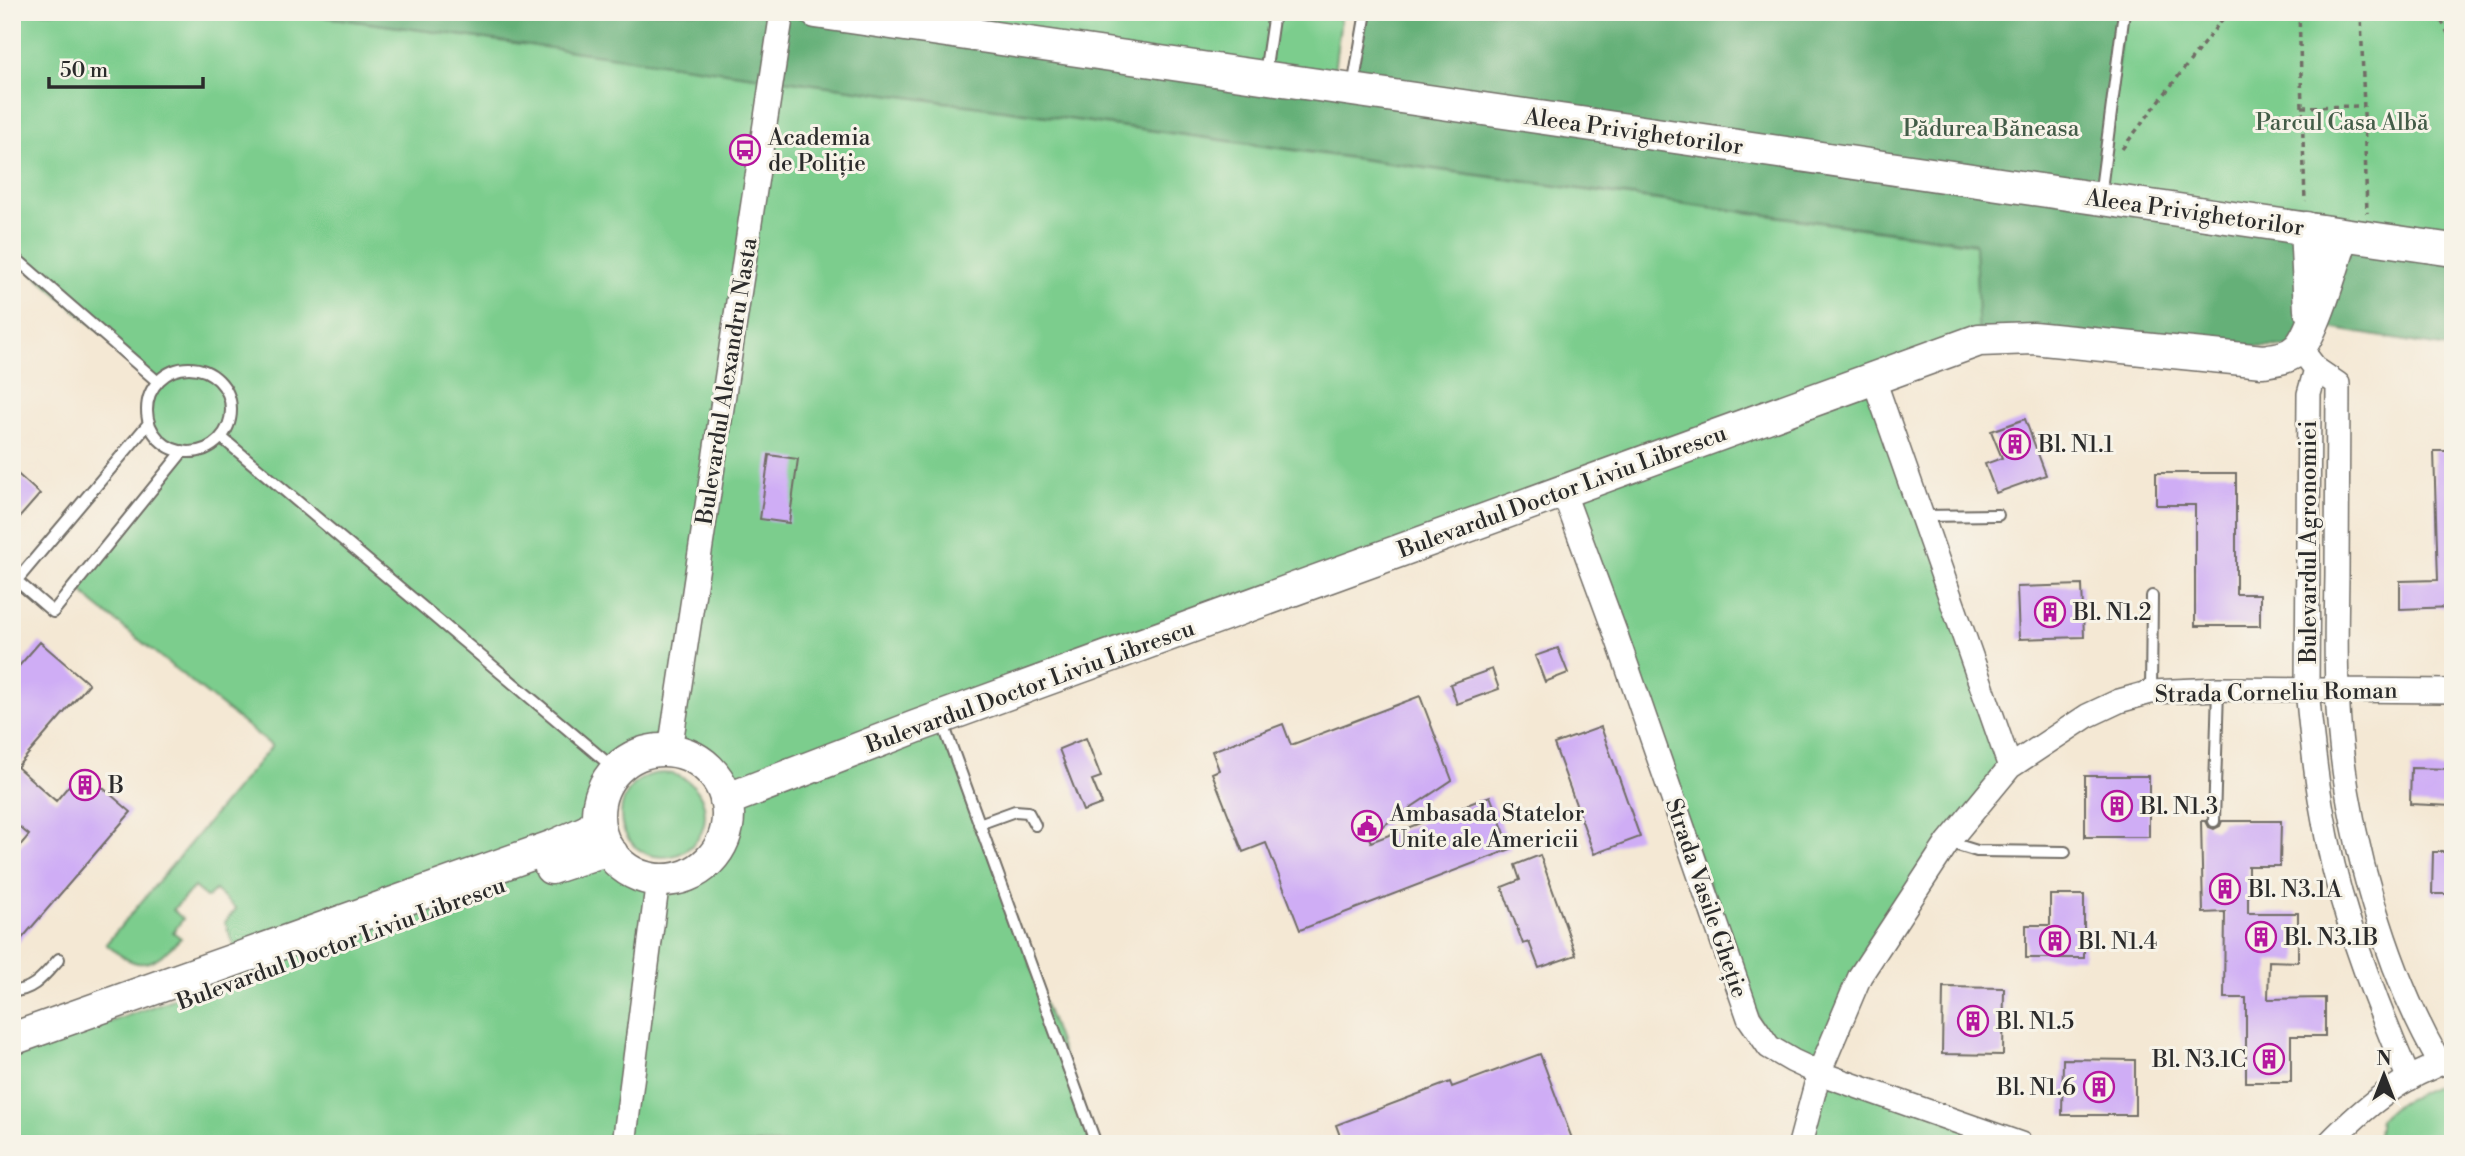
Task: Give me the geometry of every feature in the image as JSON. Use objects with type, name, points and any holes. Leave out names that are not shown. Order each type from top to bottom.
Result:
[{"type":"street","name":"Bulevardul Alexandru Nasta","points":[[670,750],[782,12]]},
{"type":"street","name":"Aleea Privighetorilor","points":[[816,12],[975,23],[1265,76],[1352,89],[2101,187],[2306,228],[2453,250]]},
{"type":"street","points":[[2306,228],[2309,347]]},
{"type":"street","points":[[2309,347],[2356,236]]},
{"type":"street","name":"Bulevardul Doctor Liviu Librescu","points":[[726,800],[941,718],[1979,340],[2033,338],[2263,361],[2281,359],[2309,347]]},
{"type":"street","name":"Bulevardul Agronomiei","points":[[2309,347],[2307,689],[2317,779],[2332,861],[2348,919],[2409,1079]]},
{"type":"street","name":"Bulevardul Agronomiei","points":[[2309,347],[2338,384],[2337,689],[2343,764],[2375,905],[2411,1005],[2447,1061]]},
{"type":"street","points":[[1873,377],[2010,767]]},
{"type":"street","name":"Strada Vasile Gheție","points":[[1563,491],[1615,632],[1749,1018],[1769,1046],[1819,1073],[2021,1144]]},
{"type":"street","name":"Strada Corneliu Roman","points":[[1800,1144],[1819,1073],[1860,976],[1948,842],[2010,767],[2087,716],[2119,701],[2151,692],[2218,689],[2453,691]]},
{"type":"street","points":[[670,750],[696,758],[712,772],[726,800],[728,819],[724,836],[713,856],[699,868],[682,876],[658,879],[636,874],[611,854],[604,842],[598,820],[600,797],[606,782],[616,770],[637,755],[648,751],[670,750]]},
{"type":"street","name":"Bulevardul Doctor Liviu Librescu","points":[[12,1039],[564,842],[588,831],[598,820]]},
{"type":"street","name":"Bulevardul Doctor Liviu Librescu","points":[[68,1020],[157,1009],[585,855],[598,852],[611,854]]},
{"type":"street","points":[[624,1144],[658,879]]},
{"type":"street","points":[[2328,1144],[2360,1111],[2387,1090],[2447,1061]]},
{"type":"lane","points":[[1265,76],[1274,12]]},
{"type":"lane","points":[[1352,89],[1366,12]]},
{"type":"lane","points":[[2101,187],[2124,12]]},
{"type":"lane","points":[[12,255],[158,382]]},
{"type":"lane","points":[[187,368],[209,372],[220,381],[228,394],[231,409],[229,423],[221,437],[202,450],[183,451],[159,440],[149,423],[147,403],[158,382],[173,371],[187,368]]},
{"type":"lane","points":[[149,423],[15,584],[53,612],[183,451]]},
{"type":"lane","points":[[221,437],[616,770]]},
{"type":"lane","points":[[1922,516],[1998,515]]},
{"type":"lane","points":[[2151,692],[2152,596]]},
{"type":"lane","points":[[2214,821],[2218,689]]},
{"type":"lane","points":[[941,718],[1096,1144]]},
{"type":"lane","points":[[979,824],[1015,811],[1028,812],[1035,825]]},
{"type":"lane","points":[[1948,842],[1977,850],[2065,852]]},
{"type":"lane","points":[[12,991],[21,991],[37,984],[59,959]]},
{"type":"path","points":[[2101,187],[2228,12]]},
{"type":"path","points":[[2299,12],[2306,228]]},
{"type":"path","points":[[2356,236],[2363,106],[2361,12]]},
{"type":"path","points":[[2437,12],[2453,43]]},
{"type":"path","points":[[2302,107],[2363,106]]},
{"type":"green space","points":[[12,12],[289,12],[1975,244],[1979,340],[1874,377],[2010,767],[1901,912],[1819,1072],[2021,1144],[1800,1144],[1819,1073],[1769,1047],[1563,491],[941,718],[1096,1144],[12,1144],[12,1058],[244,973],[225,922],[236,909],[215,890],[207,898],[194,887],[173,910],[183,919],[173,932],[181,938],[153,961],[136,963],[106,944],[272,746],[93,603],[75,584],[182,451],[161,440],[150,424],[149,403],[157,381],[12,255]],"holes":[[[670,750],[700,763],[718,782],[726,805],[725,829],[716,851],[699,869],[677,878],[650,877],[628,869],[603,837],[597,822],[599,798],[611,776],[629,759],[647,752]]]},
{"type":"green space","name":"Pădurea Băneasa","points":[[289,12],[816,12],[1352,89],[1366,12],[2124,12],[2100,198],[2453,250],[2453,349],[2312,325],[2300,348],[1979,340],[1975,243]]},
{"type":"green space","points":[[816,12],[1294,12],[1341,18],[1332,86]]},
{"type":"green space","name":"Parcul Casa Albă","points":[[2124,12],[2453,12],[2453,250],[2100,199]]},
{"type":"green space","points":[[663,773],[686,780],[698,792],[705,815],[698,838],[686,850],[663,857],[640,850],[628,838],[621,815],[628,792],[640,780]]},
{"type":"green space","points":[[2453,1077],[2453,1144],[2377,1144],[2380,1119],[2397,1104]]},
{"type":"building","name":"Bl. N1.1","points":[[2025,419],[2046,475],[1996,493],[1985,464],[2002,458],[1991,431]]},
{"type":"building","points":[[2434,451],[2453,451],[2453,607],[2400,609],[2400,581],[2438,580]]},
{"type":"building","points":[[769,455],[798,459],[789,523],[760,519]]},
{"type":"building","points":[[12,469],[40,494],[12,526]]},
{"type":"building","points":[[2156,473],[2236,473],[2236,594],[2260,594],[2260,626],[2195,626],[2195,505],[2156,505]]},
{"type":"building","name":"Bl. N1.2","points":[[2082,585],[2084,637],[2019,639],[2017,587]]},
{"type":"building","name":"B","points":[[40,642],[89,684],[17,767],[56,801],[82,770],[131,812],[12,950],[12,855],[29,835],[12,821],[12,674]]},
{"type":"building","points":[[1558,648],[1568,673],[1545,682],[1535,656]]},
{"type":"building","points":[[1492,669],[1499,689],[1457,704],[1450,684]]},
{"type":"building","name":"Ambasada Statelor Unite ale Americii","points":[[1420,696],[1452,780],[1368,836],[1371,842],[1490,796],[1511,849],[1300,930],[1266,843],[1243,852],[1212,773],[1219,770],[1212,751],[1283,724],[1291,745]]},
{"type":"building","points":[[1601,727],[1640,837],[1594,854],[1554,744]]},
{"type":"building","points":[[1086,738],[1101,777],[1092,780],[1102,804],[1083,811],[1059,749]]},
{"type":"building","points":[[2411,768],[2453,769],[2453,806],[2410,804]]},
{"type":"building","name":"Bl. N1.3","points":[[2085,776],[2149,776],[2149,837],[2085,837]]},
{"type":"building","points":[[2201,821],[2206,821],[2209,827],[2214,829],[2220,826],[2222,821],[2281,821],[2280,866],[2248,866],[2248,913],[2298,913],[2298,962],[2269,961],[2268,999],[2325,998],[2325,1036],[2291,1036],[2291,1082],[2246,1082],[2246,998],[2224,998],[2225,912],[2203,913]]},
{"type":"building","points":[[2433,852],[2453,852],[2453,894],[2432,894]]},
{"type":"building","points":[[1540,855],[1576,955],[1539,968],[1529,942],[1523,944],[1502,887],[1520,880],[1515,865]]},
{"type":"building","name":"Bl. N1.4","points":[[2050,895],[2084,895],[2084,958],[2026,958],[2026,925],[2050,925]]},
{"type":"building","name":"Bl. N1.5","points":[[1943,987],[2004,988],[2003,1055],[1942,1054]]},
{"type":"building","points":[[1540,1054],[1574,1144],[1343,1144],[1336,1125],[1450,1082],[1452,1087]]},
{"type":"building","name":"Bl. N1.6","points":[[2063,1059],[2135,1060],[2135,1115],[2062,1115]]},
{"type":"place","name":"Academia de Poliție","points":[[745,150]]},
{"type":"place","name":"Bl. N1.1","points":[[2015,444]]},
{"type":"place","name":"Bl. N1.2","points":[[2050,612]]},
{"type":"place","name":"B","points":[[85,785]]},
{"type":"place","name":"Bl. N1.3","points":[[2117,806]]},
{"type":"place","name":"Ambasada Statelor Unite ale Americii","points":[[1367,826]]},
{"type":"place","name":"Bl. N3.1A","points":[[2225,889]]},
{"type":"place","name":"Bl. N3.1B","points":[[2261,937]]},
{"type":"place","name":"Bl. N1.4","points":[[2055,941]]},
{"type":"place","name":"Bl. N1.5","points":[[1973,1021]]},
{"type":"place","name":"Bl. N3.1C","points":[[2269,1059]]},
{"type":"place","name":"Bl. N1.6","points":[[2099,1087]]}]
